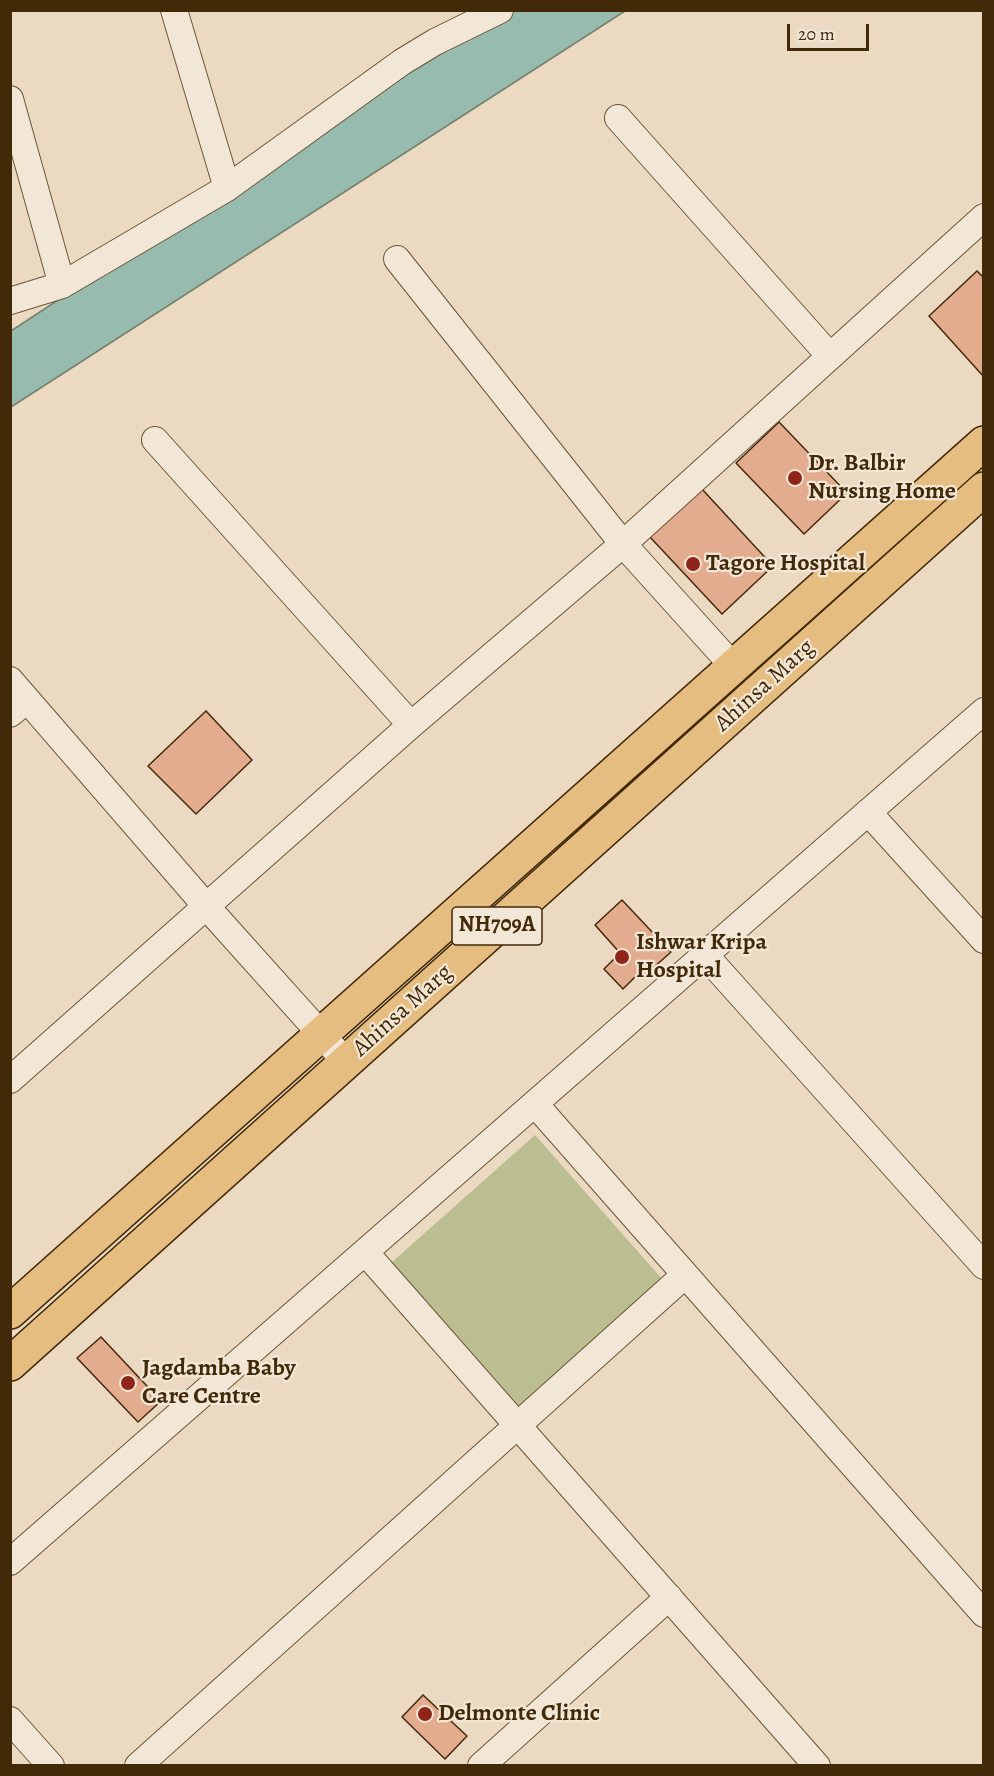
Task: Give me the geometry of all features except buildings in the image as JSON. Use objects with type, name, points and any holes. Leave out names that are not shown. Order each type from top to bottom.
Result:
[{"type":"highway","name":"Ahinsa Marg","points":[[10,1312],[984,443]]},
{"type":"highway","name":"Ahinsa Marg","points":[[10,1364],[984,489]]},
{"type":"street","points":[[174,10],[227,188]]},
{"type":"street","points":[[10,301],[62,285],[227,188],[402,62],[435,42],[500,10]]},
{"type":"street","points":[[10,99],[62,285]]},
{"type":"street","points":[[618,118],[829,355]]},
{"type":"street","points":[[10,1080],[411,725],[623,543],[984,217]]},
{"type":"street","points":[[397,260],[623,543],[733,666]]},
{"type":"street","points":[[155,440],[411,725]]},
{"type":"street","points":[[949,520],[984,515]]},
{"type":"street","points":[[10,680],[19,707],[206,906],[346,1062]]},
{"type":"street","points":[[10,1563],[984,711]]},
{"type":"street","points":[[868,812],[984,940]]},
{"type":"street","points":[[705,955],[984,1266]]},
{"type":"street","points":[[535,1104],[984,1614]]},
{"type":"street","points":[[365,1252],[817,1766]]},
{"type":"street","points":[[138,1766],[685,1275]]},
{"type":"street","points":[[496,1761],[669,1597]]},
{"type":"street","points":[[10,1720],[51,1766]]},
{"type":"green space","points":[[535,1135],[663,1280],[520,1407],[392,1262]]},
{"type":"water","points":[[496,11],[625,11],[11,407],[11,331]]},
{"type":"place","name":"Dr. Balbir Nursing Home","points":[[795,478]]},
{"type":"place","name":"Tagore Hospital","points":[[693,564]]},
{"type":"place","name":"Ishwar Kripa Hospital","points":[[622,957]]},
{"type":"place","name":"Jagdamba Baby Care Centre","points":[[128,1383]]},
{"type":"place","name":"Delmonte Clinic","points":[[425,1714]]}]
